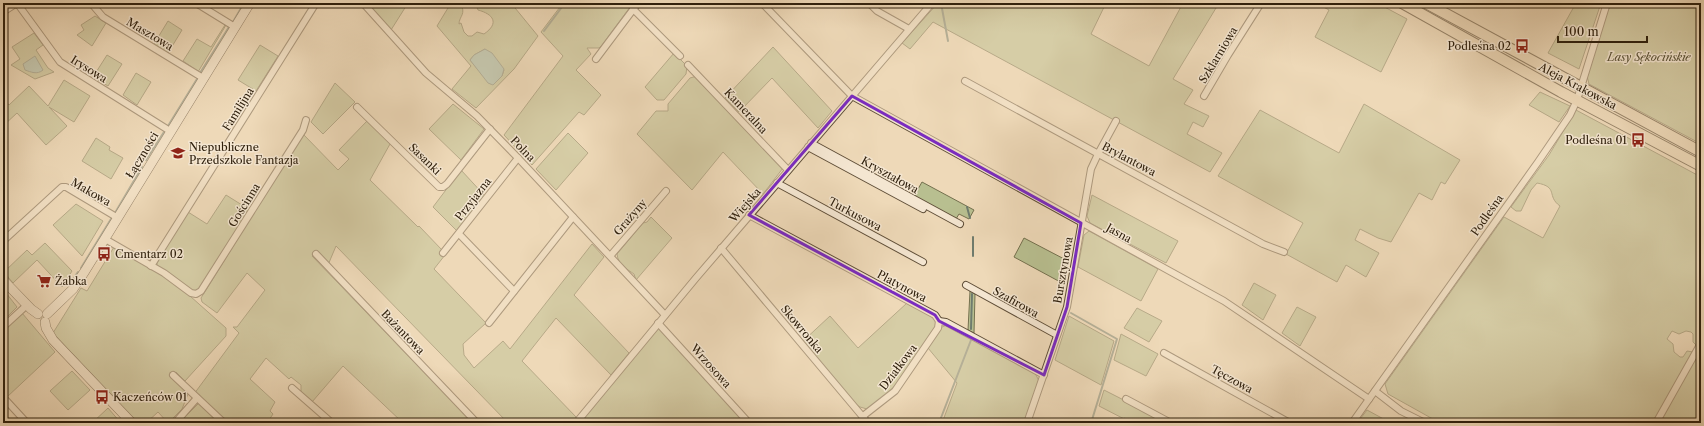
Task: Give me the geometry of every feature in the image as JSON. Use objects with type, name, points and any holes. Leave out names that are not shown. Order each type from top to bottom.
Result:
[{"type":"main road","name":"Aleja Krakowska","points":[[1402,3],[1577,100],[1701,166]]},
{"type":"main road","name":"Aleja Krakowska","points":[[1426,3],[1701,152]]},
{"type":"street","points":[[3,12],[17,3]]},
{"type":"street","name":"Irysowa","points":[[17,3],[60,62],[170,131]]},
{"type":"street","name":"Masztowa","points":[[92,3],[103,17],[203,78]]},
{"type":"street","points":[[196,3],[235,27]]},
{"type":"street","name":"Łączności","points":[[44,316],[72,289],[105,239],[250,3]]},
{"type":"street","name":"Familijna","points":[[151,266],[316,3]]},
{"type":"street","name":"Polna","points":[[363,3],[426,73],[477,116],[518,158],[611,255],[664,315]]},
{"type":"street","points":[[596,59],[638,3]]},
{"type":"street","name":"Jasna","points":[[762,3],[852,96],[1224,301],[1369,399]]},
{"type":"street","points":[[869,3],[876,11],[909,29]]},
{"type":"street","name":"Wiejska","points":[[576,423],[664,315],[932,3]]},
{"type":"street","name":"Szklarniowa","points":[[1204,96],[1261,3]]},
{"type":"street","name":"Podleśna","points":[[1352,423],[1570,115],[1577,100],[1607,3]]},
{"type":"street","points":[[633,9],[680,56]]},
{"type":"street","name":"Kameralna","points":[[688,65],[788,170]]},
{"type":"street","name":"Brylantowa","points":[[965,81],[1262,244],[1284,252]]},
{"type":"street","name":"Sasanki","points":[[357,107],[438,187],[443,187],[447,184],[490,129]]},
{"type":"street","name":"Gościnna","points":[[151,266],[171,277],[191,294],[196,294],[205,287],[303,130],[306,120]]},
{"type":"street","name":"Bursztynowa","points":[[1027,423],[1068,302],[1091,169],[1116,121]]},
{"type":"street","points":[[809,145],[923,209]]},
{"type":"street","name":"Kryształowa","points":[[809,145],[960,224]]},
{"type":"street","name":"Przyjazna","points":[[443,253],[518,158]]},
{"type":"street","name":"Turkusowa","points":[[777,183],[923,262]]},
{"type":"street","name":"Makowa","points":[[3,241],[62,187],[66,187],[118,218]]},
{"type":"street","name":"Grażyny","points":[[611,255],[666,191]]},
{"type":"street","name":"Platynowa","points":[[749,215],[935,315],[939,321],[946,322],[1044,375]]},
{"type":"street","points":[[489,323],[573,217]]},
{"type":"street","name":"Przyjazna","points":[[461,236],[514,291]]},
{"type":"street","points":[[105,239],[151,266]]},
{"type":"street","name":"Skowronka","points":[[721,248],[868,423]]},
{"type":"street","name":"Bażantowa","points":[[316,254],[477,423]]},
{"type":"street","points":[[3,280],[27,305],[44,316],[47,331],[53,340],[132,423]]},
{"type":"street","name":"Szafirowa","points":[[966,285],[1057,335]]},
{"type":"street","points":[[3,327],[27,305]]},
{"type":"street","name":"Działkowa","points":[[862,416],[895,391],[938,328],[939,321]]},
{"type":"street","name":"Wrzosowa","points":[[658,323],[749,423]]},
{"type":"street","points":[[1656,423],[1701,343]]},
{"type":"street","name":"Tęczowa","points":[[1164,353],[1290,423]]},
{"type":"street","points":[[173,375],[224,423]]},
{"type":"street","points":[[292,388],[332,423]]},
{"type":"street","points":[[1375,391],[1401,411],[1425,423]]},
{"type":"street","points":[[3,397],[27,423]]},
{"type":"street","points":[[175,423],[197,398]]},
{"type":"street","points":[[1126,399],[1171,423]]},
{"type":"highlighted area","points":[[852,96],[1081,223],[1067,307],[1044,375],[939,321],[935,315],[749,215]]},
{"type":"green space","points":[[368,3],[408,3],[391,30]]},
{"type":"green space","points":[[451,3],[460,3],[463,12],[459,24],[461,23],[464,32],[468,36],[472,36],[477,32],[484,34],[492,26],[493,19],[488,14],[478,10],[475,3],[511,3],[538,36],[514,69],[476,108],[452,89],[471,66],[437,26]],"holes":[[[485,49],[504,70],[502,76],[490,84],[470,60],[474,55]]]},
{"type":"green space","points":[[563,3],[633,3],[599,48],[587,48],[591,54],[576,70],[601,95],[584,115],[579,112],[532,165],[504,135],[563,56],[541,32]]},
{"type":"green space","points":[[938,3],[1106,3],[1091,34],[1149,66],[1183,3],[1222,3],[1216,8],[1173,79],[1193,90],[1184,104],[1209,116],[1203,127],[1193,122],[1187,134],[1222,153],[1210,172],[933,22],[910,49],[902,43]]},
{"type":"green space","points":[[1316,3],[1377,3],[1407,19],[1381,72],[1315,37],[1329,10]]},
{"type":"green space","points":[[1576,3],[1601,3],[1579,69],[1548,53]]},
{"type":"green space","name":"Lasy Sękocińskie","points":[[1610,3],[1701,3],[1701,144],[1589,84],[1587,76]]},
{"type":"green space","points":[[95,16],[106,23],[92,46],[77,35],[84,30],[81,25]]},
{"type":"green space","points":[[168,21],[182,30],[168,53],[154,44]]},
{"type":"green space","points":[[225,25],[198,72],[183,61],[197,39],[211,47]]},
{"type":"green space","points":[[34,33],[43,45],[36,50],[48,68],[54,72],[35,79],[11,65],[20,59],[12,47]]},
{"type":"green space","points":[[260,45],[278,56],[256,91],[238,80]]},
{"type":"green space","points":[[773,47],[832,111],[818,128],[772,78],[739,112],[725,98]]},
{"type":"green space","points":[[674,53],[687,66],[686,74],[664,100],[657,100],[645,87]]},
{"type":"green space","points":[[107,55],[122,64],[108,86],[93,77]]},
{"type":"green space","points":[[136,73],[151,82],[137,105],[123,95]]},
{"type":"green space","points":[[697,76],[783,168],[763,194],[723,152],[692,190],[637,134],[656,111],[668,111],[668,104],[690,78]]},
{"type":"green space","points":[[64,80],[90,96],[74,122],[49,107],[67,126],[46,145],[17,113],[4,125],[3,124],[3,98],[9,105],[29,86],[48,106]]},
{"type":"green space","points":[[335,83],[355,102],[323,134],[311,122]]},
{"type":"green space","points":[[1540,92],[1570,106],[1559,122],[1529,105]]},
{"type":"green space","points":[[453,104],[484,129],[461,160],[429,129]]},
{"type":"green space","points":[[1364,104],[1460,160],[1445,184],[1441,182],[1432,200],[1419,193],[1391,242],[1378,238],[1360,229],[1355,240],[1379,253],[1366,277],[1346,265],[1337,282],[1286,254],[1303,223],[1218,176],[1260,110],[1339,153]]},
{"type":"green space","points":[[1576,110],[1701,177],[1701,336],[1696,345],[1693,342],[1693,334],[1691,332],[1686,331],[1679,334],[1672,331],[1667,339],[1673,344],[1674,352],[1680,357],[1683,357],[1687,351],[1693,352],[1653,423],[1440,423],[1388,394],[1385,384],[1504,217],[1543,238],[1560,206],[1554,199],[1548,187],[1537,183],[1531,190],[1521,211],[1516,211],[1511,207],[1549,155]]},
{"type":"green space","points":[[367,121],[390,144],[370,180],[442,250],[445,255],[434,269],[486,323],[463,344],[464,355],[474,368],[503,341],[510,349],[592,244],[604,257],[574,295],[629,353],[611,375],[556,318],[522,361],[577,418],[573,423],[508,423],[336,246],[328,265],[314,254],[312,256],[473,423],[403,423],[343,366],[312,402],[301,393],[301,385],[291,377],[289,379],[266,358],[250,379],[275,402],[270,411],[273,414],[267,423],[226,423],[194,394],[239,333],[233,327],[237,327],[265,290],[247,273],[217,313],[202,302],[201,298],[303,134],[338,170],[349,159],[339,150]]},
{"type":"green space","points":[[568,133],[588,153],[556,190],[536,169]]},
{"type":"green space","points":[[96,138],[110,147],[109,150],[123,158],[111,179],[82,161]]},
{"type":"green space","points":[[461,170],[485,196],[457,231],[433,207]]},
{"type":"green space","points":[[922,182],[974,210],[969,219],[959,214],[956,219],[914,196]]},
{"type":"green space","points":[[226,195],[250,210],[203,287],[191,291],[174,277],[157,266],[157,263],[188,212],[207,224]]},
{"type":"green space","points":[[1092,195],[1178,241],[1166,263],[1090,223],[1087,216]]},
{"type":"green space","points":[[76,204],[103,221],[82,256],[53,225]]},
{"type":"green space","points":[[651,217],[672,238],[636,280],[634,274],[621,264],[617,254],[643,223],[647,222]]},
{"type":"green space","points":[[1089,231],[1158,269],[1141,301],[1078,267],[1084,235]]},
{"type":"green space","points":[[1024,238],[1068,261],[1064,284],[1014,257]]},
{"type":"green space","points":[[45,243],[72,271],[62,287],[37,260],[13,283],[4,272],[27,250],[32,255]]},
{"type":"green space","points":[[114,247],[172,280],[226,328],[226,336],[185,381],[176,372],[171,377],[188,394],[182,409],[168,423],[158,412],[146,423],[137,423],[53,333],[81,288],[87,291]]},
{"type":"green space","points":[[1254,283],[1276,295],[1263,320],[1242,305]]},
{"type":"green space","points":[[3,289],[17,307],[3,321]]},
{"type":"green space","points":[[970,291],[975,294],[974,333],[968,330]]},
{"type":"green space","points":[[907,303],[936,319],[937,324],[906,371],[889,392],[867,409],[860,407],[854,403],[802,342],[830,316],[858,348]]},
{"type":"green space","points":[[1297,307],[1316,317],[1300,346],[1282,333]]},
{"type":"green space","points":[[1137,308],[1162,321],[1149,342],[1124,328]]},
{"type":"green space","points":[[22,313],[55,352],[7,397],[3,393],[3,331]]},
{"type":"green space","points":[[1069,316],[1114,341],[1101,385],[1055,360]]},
{"type":"green space","points":[[947,325],[1035,373],[1039,381],[1025,423],[942,423],[957,383],[928,348],[942,327]]},
{"type":"green space","points":[[659,327],[746,423],[580,423]]},
{"type":"green space","points":[[1121,334],[1158,354],[1146,376],[1114,360]]},
{"type":"green space","points":[[1701,347],[1701,423],[1660,423]]},
{"type":"green space","points":[[72,371],[90,390],[68,410],[50,391]]},
{"type":"green space","points":[[1104,390],[1163,420],[1162,423],[1132,423],[1099,406]]},
{"type":"green space","points":[[199,403],[222,423],[179,423]]},
{"type":"green space","points":[[108,408],[121,423],[92,423]]},
{"type":"green space","points":[[1367,410],[1391,423],[1357,423]]},
{"type":"water","points":[[485,49],[492,53],[504,69],[502,76],[493,85],[488,83],[470,60],[474,55]]},
{"type":"water","points":[[35,56],[43,70],[36,73],[25,70],[23,64]]},
{"type":"waterway","points":[[3,6],[8,3]]},
{"type":"waterway","points":[[233,22],[244,3]]},
{"type":"waterway","points":[[544,31],[565,3]]},
{"type":"waterway","points":[[941,3],[948,41]]},
{"type":"waterway","points":[[200,73],[229,27]]},
{"type":"waterway","points":[[168,126],[197,79]]},
{"type":"waterway","points":[[146,160],[164,132]]},
{"type":"waterway","points":[[115,213],[142,167]]},
{"type":"waterway","points":[[967,207],[970,218]]},
{"type":"waterway","points":[[81,268],[111,219]]},
{"type":"waterway","points":[[973,237],[973,256]]},
{"type":"waterway","points":[[73,279],[78,272]]},
{"type":"waterway","points":[[971,329],[972,294]]},
{"type":"waterway","points":[[1071,313],[1117,339],[1091,423]]},
{"type":"waterway","points":[[939,423],[971,340]]},
{"type":"place","name":"Podleśna 02","points":[[1522,46]]},
{"type":"place","name":"Podleśna 01","points":[[1638,140]]},
{"type":"place","name":"Niepubliczne Przedszkole Fantazja","points":[[178,153]]},
{"type":"place","name":"Cmentarz 02","points":[[104,254]]},
{"type":"place","name":"Żabka","points":[[44,281]]},
{"type":"place","name":"Kaczeńców 01","points":[[102,397]]}]
